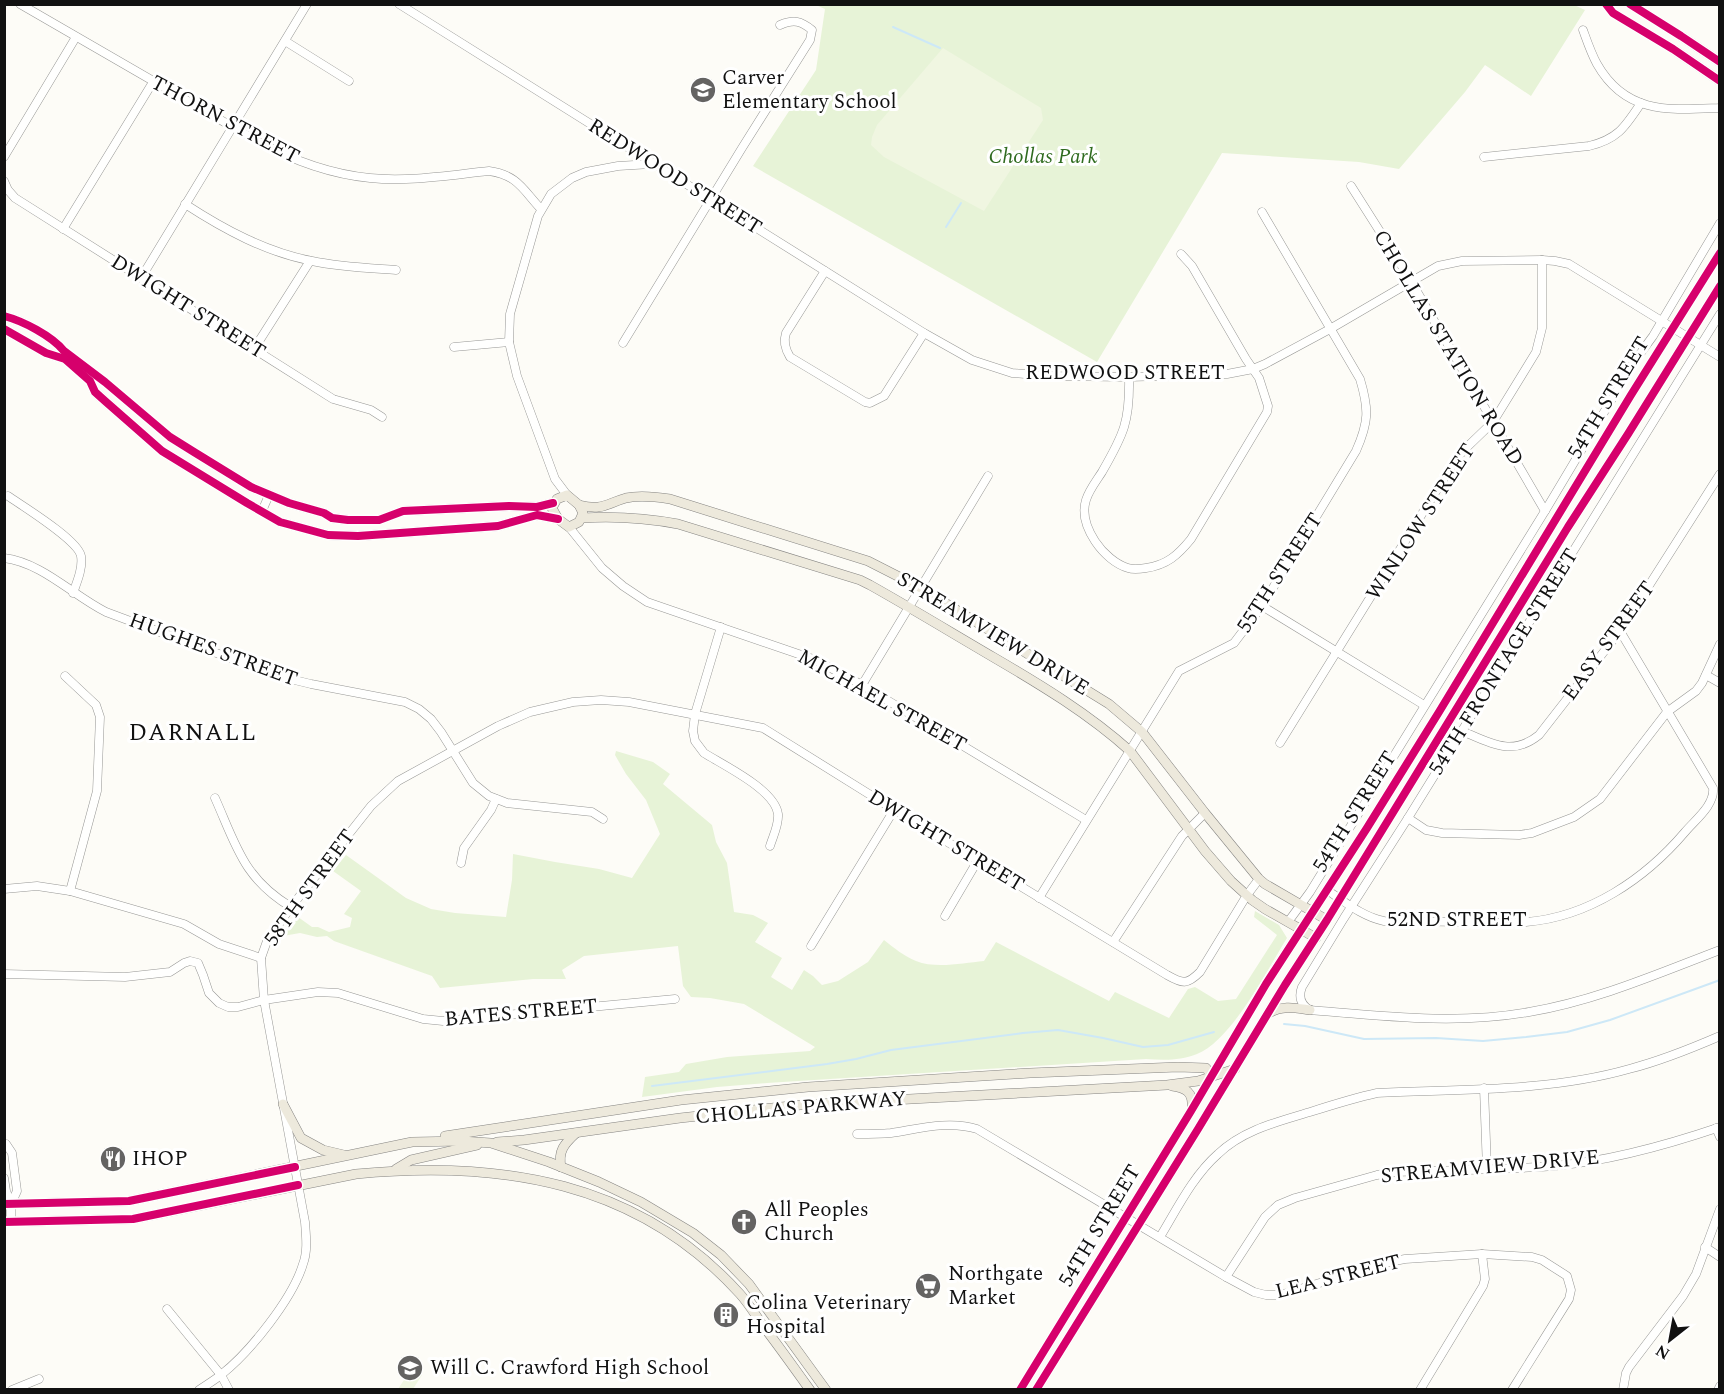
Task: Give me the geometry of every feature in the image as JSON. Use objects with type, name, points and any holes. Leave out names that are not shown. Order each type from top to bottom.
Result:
[{"type":"main road","points":[[1606,4],[1613,13],[1673,49],[1719,81]]},
{"type":"main road","points":[[1630,4],[1719,62]]},
{"type":"main road","name":"54TH STREET","points":[[1023,1387],[1266,984],[1439,712],[1719,253]]},
{"type":"main road","name":"54TH STREET","points":[[1036,1389],[1719,286]]},
{"type":"main road","points":[[4,316],[42,333],[60,345],[64,351],[170,437],[251,487],[290,503],[324,513],[332,518],[379,520],[403,511],[509,506],[537,507],[567,495],[579,505],[583,513],[575,526],[570,526],[558,519],[537,515],[498,526],[358,536],[328,535],[280,522],[154,445],[95,392],[90,381],[64,359],[46,353],[4,329]]},
{"type":"main road","name":"STREAMVIEW DRIVE","points":[[579,505],[601,508],[629,497],[670,499],[868,561],[921,588],[1109,704],[1142,732],[1204,813],[1259,879],[1327,920]]},
{"type":"main road","points":[[554,502],[553,512],[558,519]]},
{"type":"main road","name":"STREAMVIEW DRIVE","points":[[581,519],[602,517],[652,519],[678,524],[860,580],[909,607],[1090,718],[1130,751],[1222,871],[1265,909],[1316,938]]},
{"type":"main road","points":[[1269,1013],[1284,1006],[1310,1010]]},
{"type":"main road","name":"CHOLLAS PARKWAY","points":[[412,1142],[681,1100],[808,1087],[1030,1073],[1178,1067],[1206,1068],[1212,1076]]},
{"type":"main road","name":"CHOLLAS PARKWAY","points":[[394,1170],[411,1160],[491,1143],[680,1118],[800,1106],[1167,1085],[1198,1081],[1235,1069]]},
{"type":"main road","points":[[1167,1085],[1179,1087],[1190,1094],[1192,1097],[1191,1111]]},
{"type":"main road","points":[[283,1104],[301,1138],[323,1150],[350,1156]]},
{"type":"main road","points":[[561,1167],[559,1157],[562,1148],[576,1133]]},
{"type":"main road","points":[[8,1204],[129,1201],[412,1142],[491,1143],[606,1185],[641,1202],[693,1233],[721,1255],[748,1284],[826,1389]]},
{"type":"main road","points":[[9,1222],[133,1219],[356,1174],[394,1170],[442,1170],[529,1178],[607,1199],[660,1227],[687,1247],[741,1295],[810,1389]]},
{"type":"street","name":"THORN STREET","points":[[20,4],[265,146],[296,160],[332,172],[370,178],[496,172],[521,184],[541,209]]},
{"type":"street","points":[[141,278],[307,4]]},
{"type":"street","name":"REDWOOD STREET","points":[[399,4],[924,333],[972,360],[1011,373],[1129,377],[1227,374],[1252,369],[1330,329],[1438,266],[1462,261],[1542,260],[1569,264],[1719,357]]},
{"type":"street","points":[[623,343],[810,40],[812,30],[801,21],[790,21],[780,25]]},
{"type":"street","points":[[1582,30],[1605,76],[1622,92],[1641,103],[1672,110],[1719,108]]},
{"type":"street","points":[[4,157],[76,37]]},
{"type":"street","points":[[285,41],[349,81]]},
{"type":"street","points":[[63,229],[153,82]]},
{"type":"street","points":[[1484,156],[1600,143],[1623,130],[1641,103]]},
{"type":"street","points":[[567,495],[555,479],[517,376],[509,342],[510,314],[541,209],[551,194],[572,177],[586,172],[618,166],[653,164]]},
{"type":"street","name":"DWIGHT STREET","points":[[4,181],[15,198],[333,399],[371,410],[382,417]]},
{"type":"street","name":"CHOLLAS STATION ROAD","points":[[1351,186],[1411,282],[1545,511]]},
{"type":"street","points":[[185,204],[215,223],[265,248],[310,261],[396,270]]},
{"type":"street","name":"55TH STREET","points":[[1039,898],[1179,671],[1234,643],[1262,606],[1356,451],[1365,432],[1366,397],[1360,379],[1262,212]]},
{"type":"street","points":[[1288,922],[1310,892],[1634,362],[1653,336],[1719,223]]},
{"type":"street","points":[[1129,377],[1129,411],[1126,426],[1086,500],[1085,515],[1089,531],[1098,547],[1111,560],[1128,568],[1137,569],[1154,567],[1180,553],[1191,539],[1267,412],[1268,406],[1259,378],[1192,266],[1181,254]]},
{"type":"street","name":"WINLOW STREET","points":[[1280,743],[1456,459],[1493,422],[1536,352],[1542,328],[1542,260]]},
{"type":"street","points":[[254,349],[310,261]]},
{"type":"street","points":[[825,271],[786,333],[784,340],[790,357],[870,403],[884,396],[924,333]]},
{"type":"street","name":"54TH FRONTAGE STREET","points":[[1310,1010],[1302,1002],[1300,995],[1302,987],[1719,314]]},
{"type":"street","points":[[454,346],[509,342]]},
{"type":"street","name":"EASY STREET","points":[[1462,731],[1503,747],[1517,746],[1534,739],[1620,631],[1719,474]]},
{"type":"street","points":[[862,685],[988,476]]},
{"type":"street","points":[[554,502],[555,479]]},
{"type":"street","points":[[262,512],[269,495]]},
{"type":"street","points":[[8,496],[72,541],[81,555],[80,571],[74,593]]},
{"type":"street","name":"MICHAEL STREET","points":[[581,519],[583,542]]},
{"type":"street","name":"MICHAEL STREET","points":[[570,526],[602,568],[637,596],[666,609],[816,660],[862,685],[1086,820]]},
{"type":"street","name":"HUGHES STREET","points":[[4,558],[33,567],[106,612],[279,676],[405,702],[431,719],[473,783],[483,792],[507,803],[592,812],[603,819]]},
{"type":"street","points":[[1262,606],[1424,705]]},
{"type":"street","points":[[721,627],[695,714],[693,732],[697,746],[704,753],[765,792],[774,802],[778,812],[778,821],[770,846]]},
{"type":"street","points":[[1620,631],[1667,712]]},
{"type":"street","points":[[1408,818],[1426,830],[1442,833],[1519,835],[1532,833],[1574,817],[1600,799],[1667,712],[1696,691],[1706,675],[1719,644]]},
{"type":"street","points":[[1706,675],[1719,683]]},
{"type":"street","points":[[65,676],[96,705],[100,717],[97,791],[70,891]]},
{"type":"street","name":"58TH STREET","points":[[199,1389],[221,1375],[262,1332],[295,1285],[306,1255],[305,1222],[264,999],[261,958],[267,941],[291,907],[379,798],[398,782],[453,750],[530,712],[573,702],[601,700],[629,702],[695,714]]},
{"type":"street","name":"52ND STREET","points":[[1327,890],[1369,917],[1384,921],[1526,922],[1574,911],[1619,890],[1664,856],[1712,799],[1713,788],[1667,712]]},
{"type":"street","name":"DWIGHT STREET","points":[[695,714],[763,728],[781,737],[894,810],[1176,980],[1190,981],[1200,972],[1247,895]]},
{"type":"street","points":[[215,798],[242,860],[258,882],[291,907]]},
{"type":"street","points":[[461,863],[464,848],[491,810],[496,799]]},
{"type":"street","points":[[810,946],[894,810]]},
{"type":"street","points":[[1113,942],[1188,828],[1204,813]]},
{"type":"street","points":[[945,916],[978,860]]},
{"type":"street","points":[[1247,895],[1259,879]]},
{"type":"street","points":[[4,889],[37,886],[70,891],[184,924],[219,944],[261,958]]},
{"type":"street","points":[[1310,1010],[1393,1017],[1459,1019],[1529,1012],[1594,997],[1719,950]]},
{"type":"street","name":"BATES STREET","points":[[4,974],[125,977],[170,972],[190,961],[198,963],[212,997],[223,1005],[238,1007],[264,999],[318,992],[338,993],[423,1019],[443,1021],[675,999]]},
{"type":"street","points":[[1160,1237],[1201,1172],[1232,1141],[1253,1130],[1377,1093],[1554,1084],[1620,1071],[1675,1054],[1719,1036]]},
{"type":"street","points":[[1484,1088],[1487,1168]]},
{"type":"street","name":"LEA STREET","points":[[857,1134],[887,1134],[948,1125],[967,1126],[1226,1277],[1254,1292],[1266,1295],[1280,1295],[1406,1259],[1482,1254],[1518,1255],[1542,1260],[1562,1272],[1569,1281],[1571,1290],[1569,1299],[1512,1389]]},
{"type":"street","points":[[1718,1127],[1719,1137]]},
{"type":"street","name":"STREAMVIEW DRIVE","points":[[1226,1277],[1265,1217],[1278,1205],[1289,1200],[1393,1172],[1555,1166],[1597,1159],[1639,1151],[1718,1127]]},
{"type":"street","points":[[4,1148],[6,1144],[12,1153],[17,1191],[8,1204]]},
{"type":"street","points":[[4,1178],[9,1222]]},
{"type":"street","points":[[1623,1389],[1629,1367],[1683,1296],[1695,1274],[1719,1209]]},
{"type":"street","points":[[1705,1247],[1719,1257]]},
{"type":"street","points":[[1420,1389],[1483,1286],[1485,1278],[1482,1254]]},
{"type":"street","points":[[167,1309],[221,1375],[229,1389]]},
{"type":"street","points":[[12,1389],[39,1379]]},
{"type":"green space","name":"Chollas Park","points":[[1572,4],[1585,10],[1531,96],[1485,65],[1399,169],[1359,162],[1222,153],[1097,362],[753,166],[816,70],[825,9],[816,5]]},
{"type":"green space","points":[[943,48],[1041,108],[1043,120],[984,211],[884,157],[871,145],[877,125]]},
{"type":"green space","points":[[616,751],[653,762],[670,774],[663,784],[712,825],[716,842],[727,863],[734,912],[753,915],[768,923],[755,942],[782,958],[771,977],[792,990],[804,970],[822,985],[838,981],[868,962],[884,940],[916,961],[932,965],[984,961],[996,942],[1109,1001],[1115,992],[1169,1018],[1188,989],[1195,987],[1218,1001],[1236,999],[1277,935],[1254,917],[1255,911],[1279,925],[1287,938],[1236,1020],[1210,1046],[1197,1054],[1184,1058],[767,1083],[642,1097],[645,1077],[679,1072],[686,1064],[727,1057],[810,1051],[815,1047],[744,1004],[691,997],[683,986],[678,946],[584,956],[562,970],[566,979],[533,979],[440,988],[432,976],[334,941],[327,936],[317,937],[300,933],[283,936],[298,917],[312,927],[329,932],[350,927],[352,918],[344,914],[361,891],[333,871],[346,855],[406,898],[431,909],[455,913],[506,917],[512,880],[513,854],[599,869],[632,878],[660,834],[646,800],[626,774],[615,755]]},
{"type":"green space","points":[[412,1368],[422,1375],[413,1389],[398,1389]]},
{"type":"waterway","points":[[893,27],[940,48]]},
{"type":"waterway","points":[[946,227],[961,203]]},
{"type":"waterway","points":[[1284,1024],[1305,1026],[1364,1039],[1436,1038],[1483,1041],[1526,1037],[1567,1032],[1610,1020],[1720,980]]},
{"type":"waterway","points":[[652,1086],[827,1064],[891,1050],[1023,1033],[1058,1030],[1143,1047],[1168,1045],[1214,1032]]},
{"type":"cycle path","points":[[1606,4],[1613,13],[1720,81]]},
{"type":"cycle path","points":[[1630,4],[1720,62]]},
{"type":"cycle path","points":[[1020,1390],[1266,984],[1367,828],[1720,253]]},
{"type":"cycle path","points":[[1036,1390],[1568,527],[1720,286]]},
{"type":"cycle path","points":[[4,316],[28,325],[59,345],[170,437],[194,452],[251,487],[289,503],[324,513],[332,518],[379,520],[403,511],[509,506],[537,507],[553,503]]},
{"type":"cycle path","points":[[4,329],[46,353],[65,359],[90,381],[95,392],[162,451],[280,522],[328,535],[358,536],[498,526],[537,515],[558,519]]},
{"type":"cycle path","points":[[4,1204],[129,1201],[295,1167]]},
{"type":"cycle path","points":[[4,1222],[133,1219],[298,1185]]},
{"type":"place","name":"Carver Elementary School","points":[[703,90]]},
{"type":"place","name":"IHOP","points":[[113,1159]]},
{"type":"place","name":"All Peoples Church","points":[[744,1222]]},
{"type":"place","name":"Northgate Market","points":[[928,1286]]},
{"type":"place","name":"Colina Veterinary Hospital","points":[[726,1315]]},
{"type":"place","name":"Will C. Crawford High School","points":[[410,1368]]},
{"type":"district","name":"DARNALL","points":[[193,733]]}]
